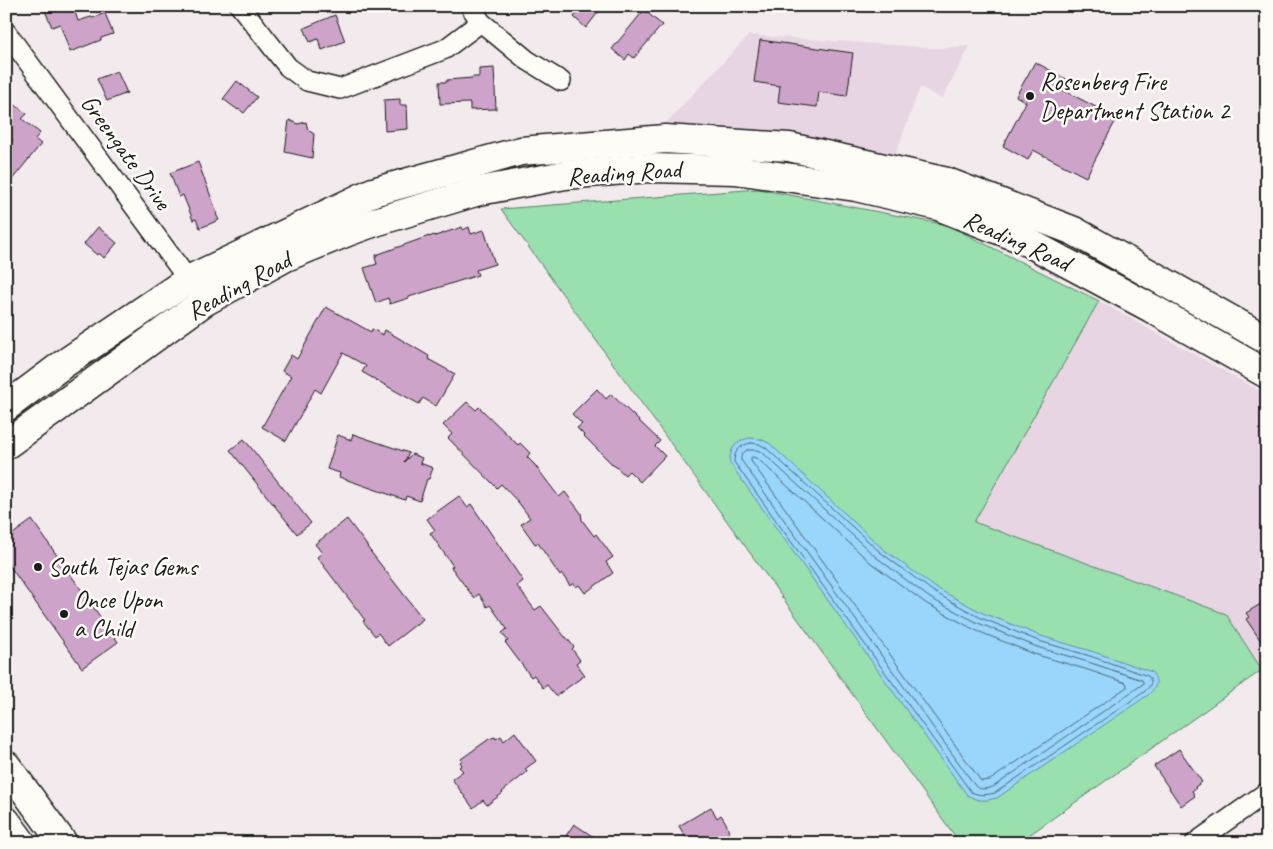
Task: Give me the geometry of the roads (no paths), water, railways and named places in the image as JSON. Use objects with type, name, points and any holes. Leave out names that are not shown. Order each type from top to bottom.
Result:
[{"type":"main road","name":"Reading Road","points":[[6,407],[62,365],[188,280],[373,192],[521,151],[665,139],[789,147],[946,182],[1074,231],[1267,340]]},
{"type":"main road","name":"Reading Road","points":[[6,445],[204,302],[286,257],[350,231],[479,191],[565,175],[649,168],[735,170],[856,187],[938,206],[1022,239],[1151,308],[1267,374]]},
{"type":"main road","points":[[1151,308],[1165,283]]},
{"type":"main road","points":[[6,765],[63,843]]},
{"type":"main road","points":[[6,821],[22,843]]},
{"type":"street","points":[[240,6],[288,68],[307,81],[340,89],[444,49],[481,22]]},
{"type":"street","points":[[470,6],[481,22],[526,60],[561,81]]},
{"type":"street","name":"Greengate Drive","points":[[6,32],[204,302]]},
{"type":"street","points":[[1195,843],[1215,837],[1267,792]]},
{"type":"water","points":[[750,438],[760,439],[769,443],[883,549],[936,588],[983,613],[1041,636],[1152,672],[1156,679],[1155,687],[1148,695],[997,798],[982,800],[967,795],[729,462],[731,453],[737,443]]},
{"type":"place","name":"Rosenberg Fire Department Station 2","points":[[1030,96]]},
{"type":"place","name":"South Tejas Gems","points":[[38,567]]},
{"type":"place","name":"Once Upon a Child","points":[[64,614]]}]
